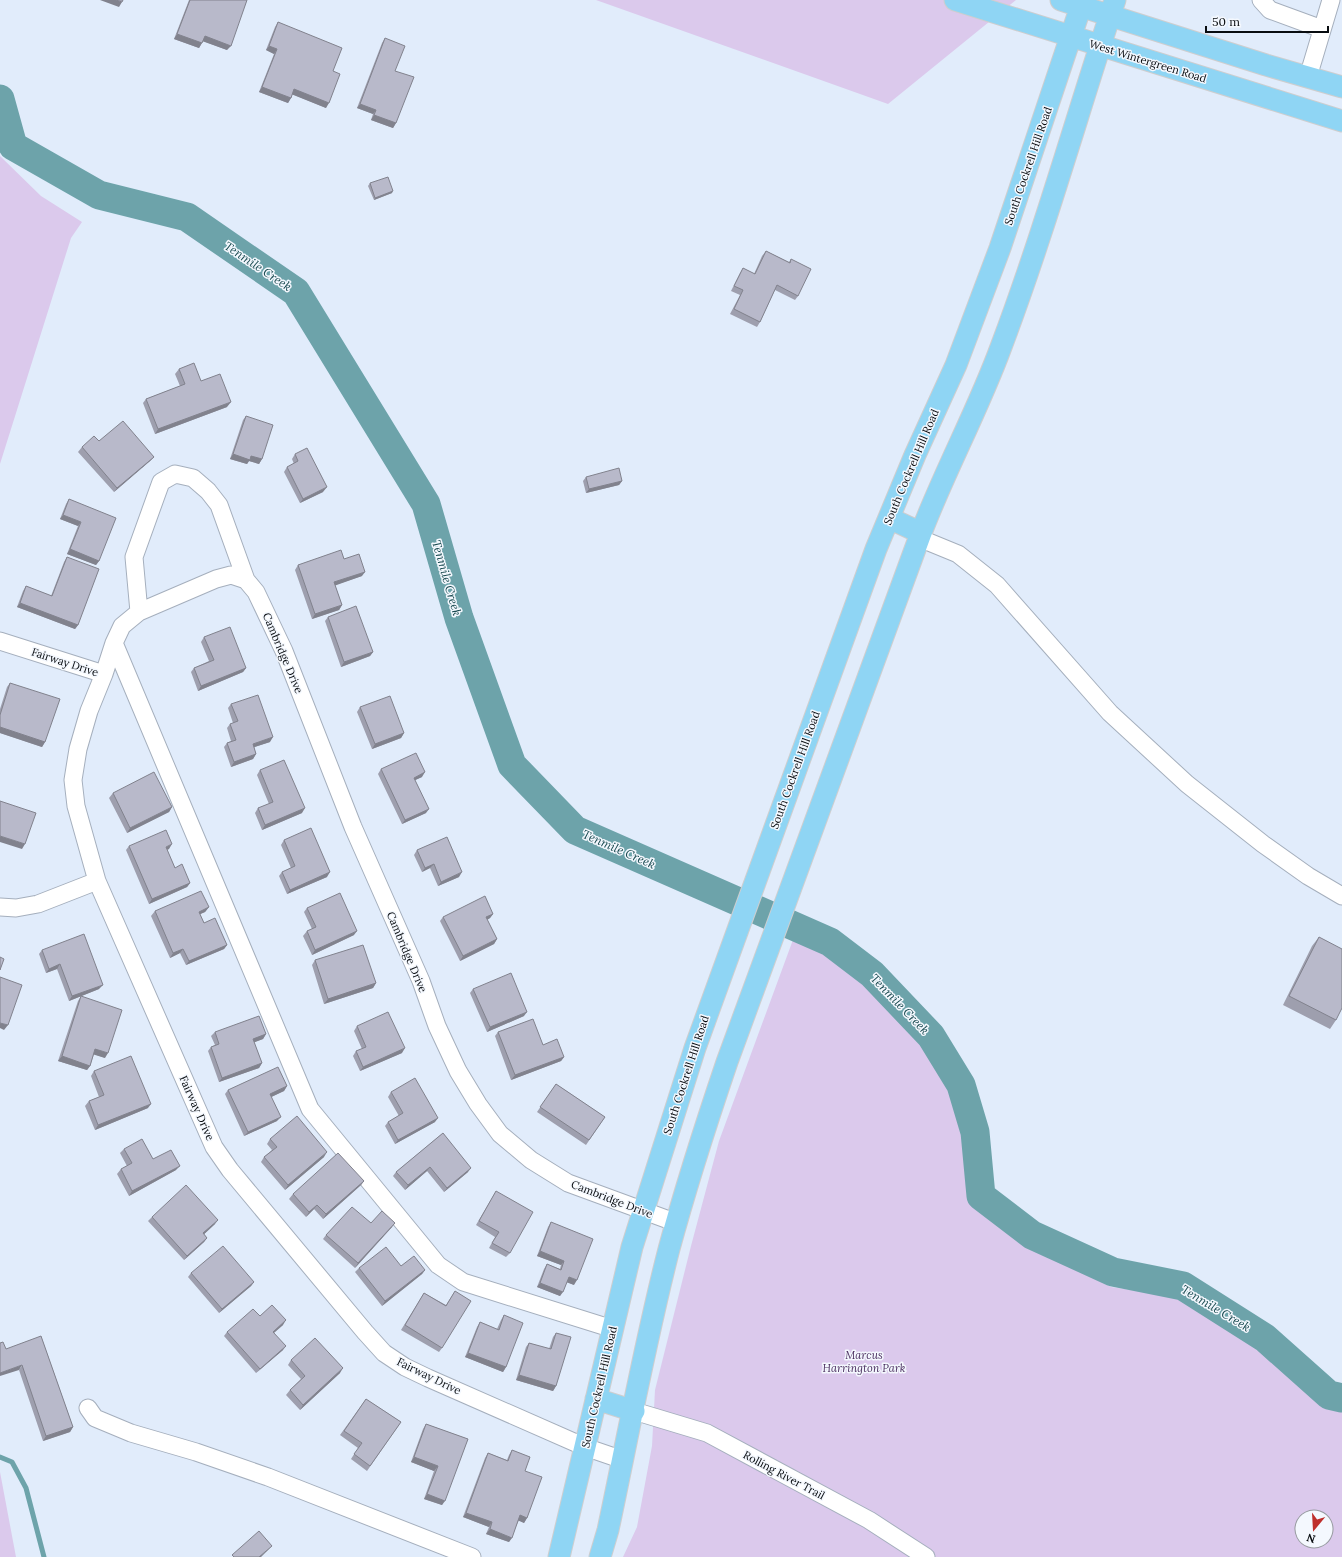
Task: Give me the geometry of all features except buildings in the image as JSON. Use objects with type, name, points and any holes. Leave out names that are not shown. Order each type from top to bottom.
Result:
[{"type":"main road","name":"West Wintergreen Road","points":[[955,0],[1342,121]]},
{"type":"main road","points":[[1061,0],[1113,8],[1266,65],[1342,87]]},
{"type":"main road","name":"South Cockrell Hill Road","points":[[559,1557],[632,1247],[694,1048],[776,820],[889,518],[915,455],[956,365],[1000,248],[1072,37],[1082,3]]},
{"type":"main road","points":[[600,1557],[608,1530],[653,1317],[677,1223],[703,1134],[754,988],[920,535],[948,469],[988,383],[1002,345],[1032,258],[1113,8]]},
{"type":"main road","points":[[889,518],[920,535]]},
{"type":"main road","points":[[596,1399],[634,1411]]},
{"type":"street","points":[[1261,0],[1270,10],[1322,28]]},
{"type":"street","points":[[1308,77],[1331,0]]},
{"type":"street","name":"Cambridge Drive","points":[[139,612],[134,557],[161,482],[175,474],[193,478],[208,491],[219,505],[246,580],[256,592],[284,651],[353,827],[420,981],[437,1026],[458,1071],[478,1104],[500,1134],[531,1160],[568,1183],[677,1223]]},
{"type":"street","points":[[920,535],[958,554],[997,585],[1110,712],[1187,784],[1263,844],[1308,876],[1342,896]]},
{"type":"street","points":[[104,674],[114,643],[122,626],[139,612],[216,579],[231,576],[246,580]]},
{"type":"street","name":"Fairway Drive","points":[[0,641],[104,674],[89,711],[78,749],[73,780],[78,813],[97,881],[214,1147],[230,1170],[384,1353],[405,1367],[585,1447],[623,1460]]},
{"type":"street","points":[[114,643],[310,1108],[438,1265],[463,1282],[613,1329]]},
{"type":"street","points":[[0,907],[16,908],[38,904],[97,881]]},
{"type":"street","points":[[88,1408],[95,1418],[131,1433],[196,1452],[268,1477],[472,1557]]},
{"type":"street","name":"Rolling River Trail","points":[[634,1411],[707,1433],[869,1520],[926,1557]]},
{"type":"green space","points":[[596,0],[1016,0],[888,104]]},
{"type":"green space","points":[[0,156],[41,196],[82,222],[71,238],[0,464]]},
{"type":"green space","name":"Marcus Harrington Park","points":[[794,937],[830,953],[924,1040],[954,1084],[964,1130],[973,1199],[1026,1242],[1111,1287],[1179,1297],[1258,1349],[1326,1402],[1342,1405],[1342,1557],[623,1557],[637,1527],[652,1446],[655,1390],[719,1141]]},
{"type":"green space","points":[[0,1472],[16,1557],[0,1557]]},
{"type":"waterway","name":"Tenmile Creek","points":[[0,99],[13,146],[99,195],[187,217],[296,292],[426,504],[459,618],[512,765],[575,830],[830,942],[872,974],[931,1036],[961,1085],[975,1132],[981,1196],[1032,1235],[1113,1272],[1183,1286],[1265,1338],[1329,1395],[1342,1398]]},
{"type":"waterway","points":[[0,1457],[12,1462],[26,1488],[44,1557]]}]
